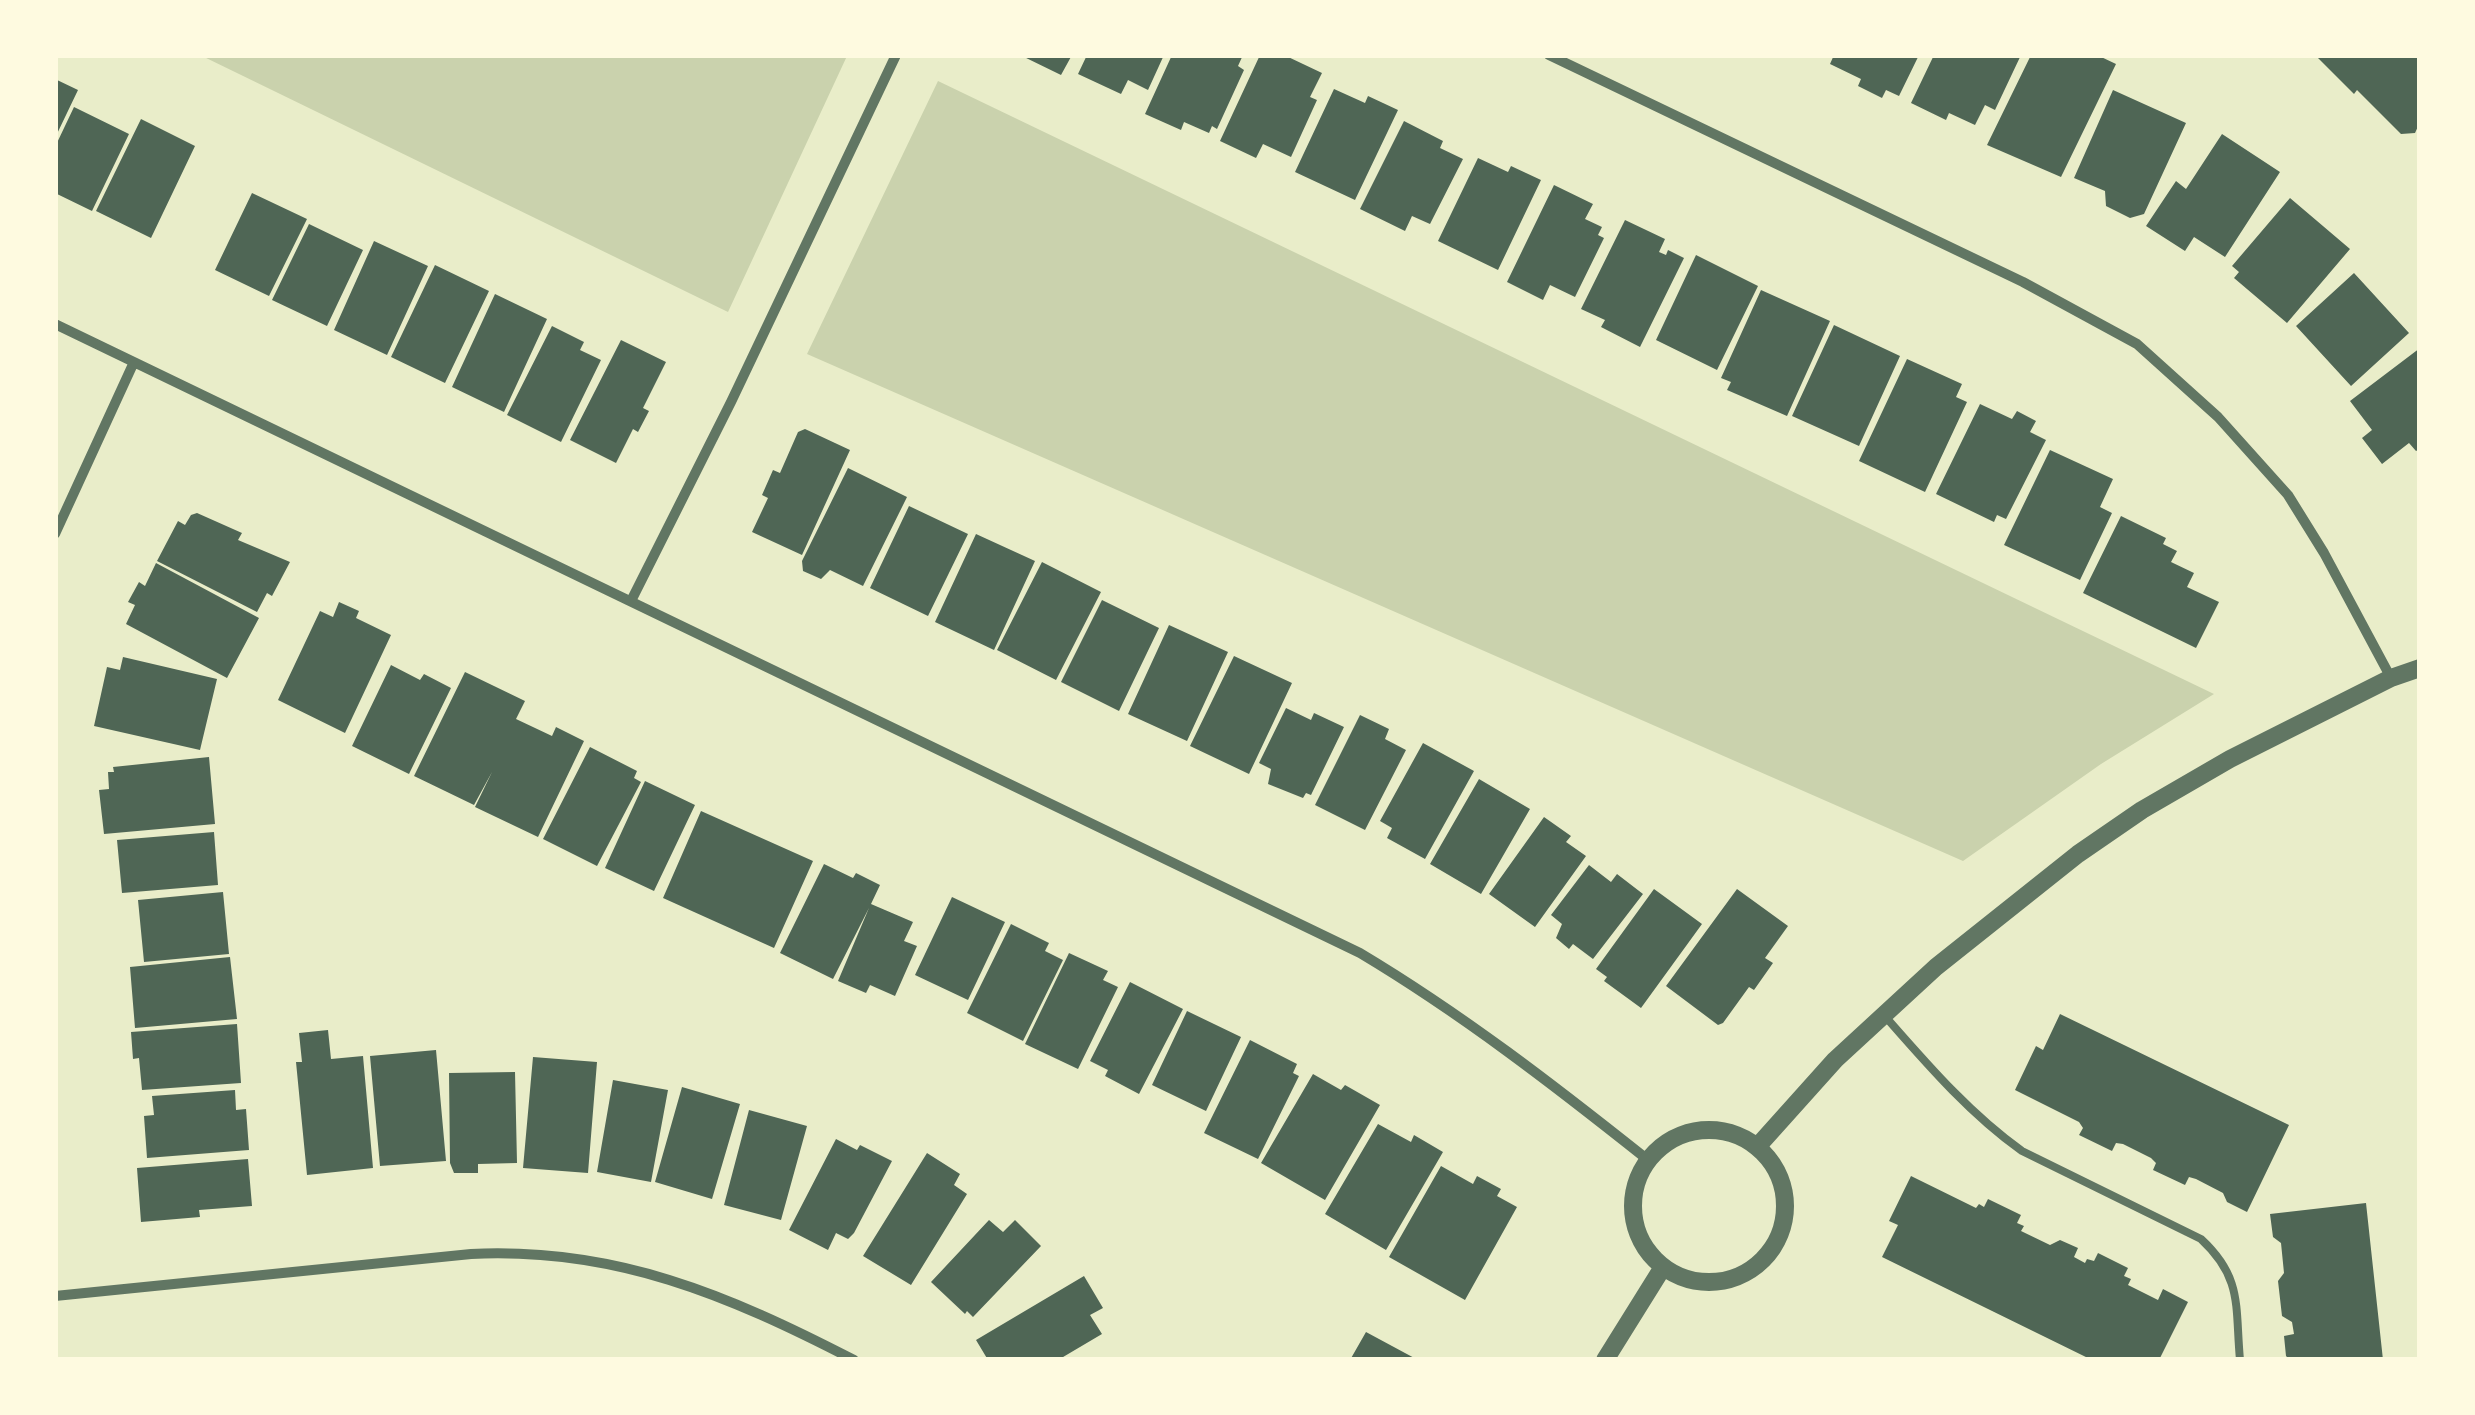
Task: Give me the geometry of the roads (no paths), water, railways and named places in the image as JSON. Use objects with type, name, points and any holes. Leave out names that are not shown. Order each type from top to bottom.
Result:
[{"type":"street","points":[[632,601],[896,55]]},
{"type":"street","points":[[1549,55],[2023,282],[2137,344],[2218,416],[2288,495],[2391,678]]},
{"type":"street","points":[[55,324],[1360,953],[1429,994],[1648,1160]]},
{"type":"street","points":[[55,534],[134,362]]},
{"type":"street","points":[[1757,1147],[1835,1060],[1884,1015],[1950,956],[2078,854],[2126,821],[2259,744],[2391,678],[2420,668]]},
{"type":"street","points":[[1688,1132],[1736,1134],[1757,1147],[1773,1164],[1786,1208],[1772,1251],[1756,1267],[1713,1283],[1690,1280],[1663,1267],[1650,1255],[1637,1232],[1633,1208],[1636,1182],[1648,1160],[1665,1143],[1688,1132]]},
{"type":"street","points":[[55,1296],[470,1254],[538,1252],[630,1267],[682,1282],[778,1321],[854,1360]]},
{"type":"street","points":[[1605,1360],[1663,1267]]},
{"type":"lane","points":[[1884,1015],[1939,1077],[2000,1136],[2022,1151],[2201,1239],[2222,1259],[2233,1280],[2240,1360]]}]
